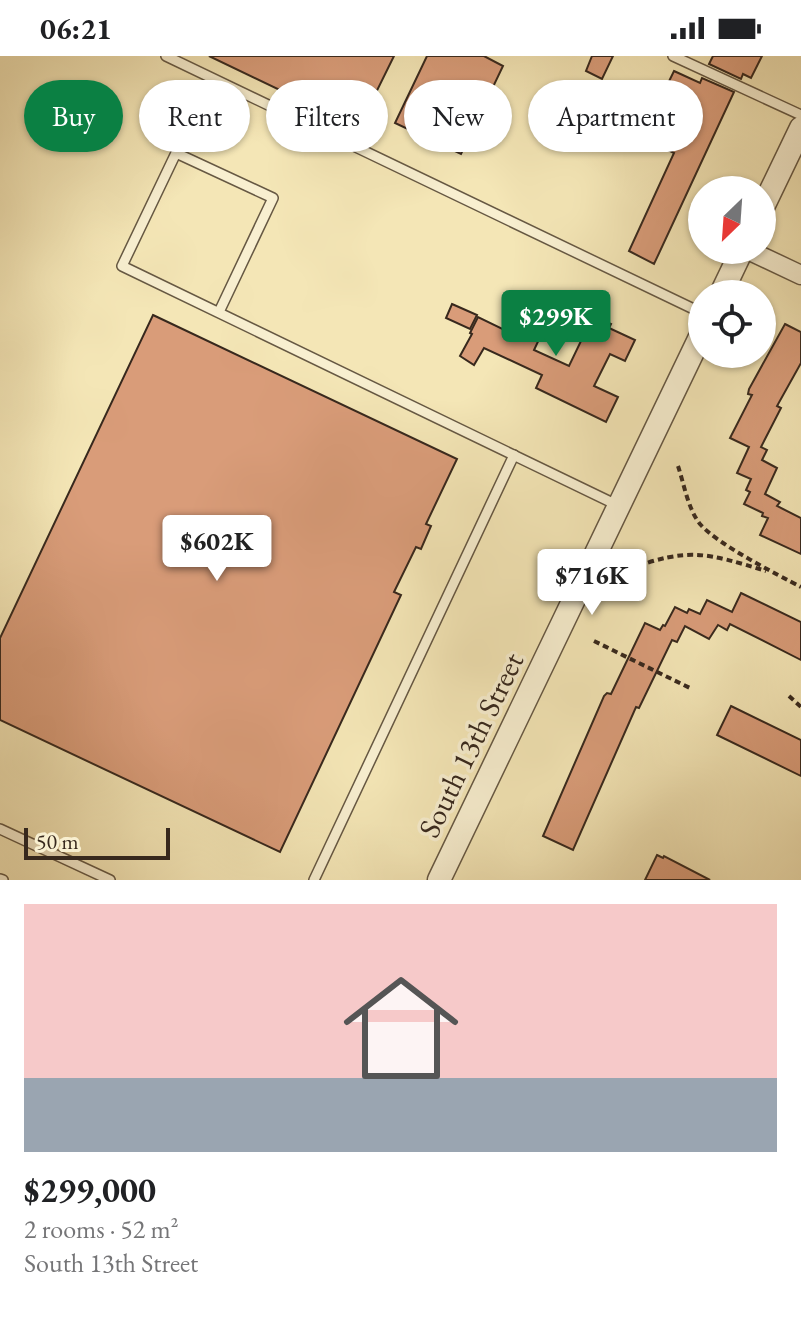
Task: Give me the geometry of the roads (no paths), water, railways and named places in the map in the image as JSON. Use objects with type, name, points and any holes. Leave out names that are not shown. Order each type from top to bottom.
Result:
[{"type":"street","points":[[776,180],[801,128]]},
{"type":"street","points":[[776,263],[801,275]]},
{"type":"street","name":"South 13th Street","points":[[439,880],[688,362]]},
{"type":"lane","points":[[166,56],[688,306]]},
{"type":"lane","points":[[673,56],[801,115]]},
{"type":"lane","points":[[219,312],[273,198],[176,153],[122,266],[619,506]]},
{"type":"lane","points":[[314,880],[514,455]]},
{"type":"lane","points":[[0,829],[110,880]]}]
